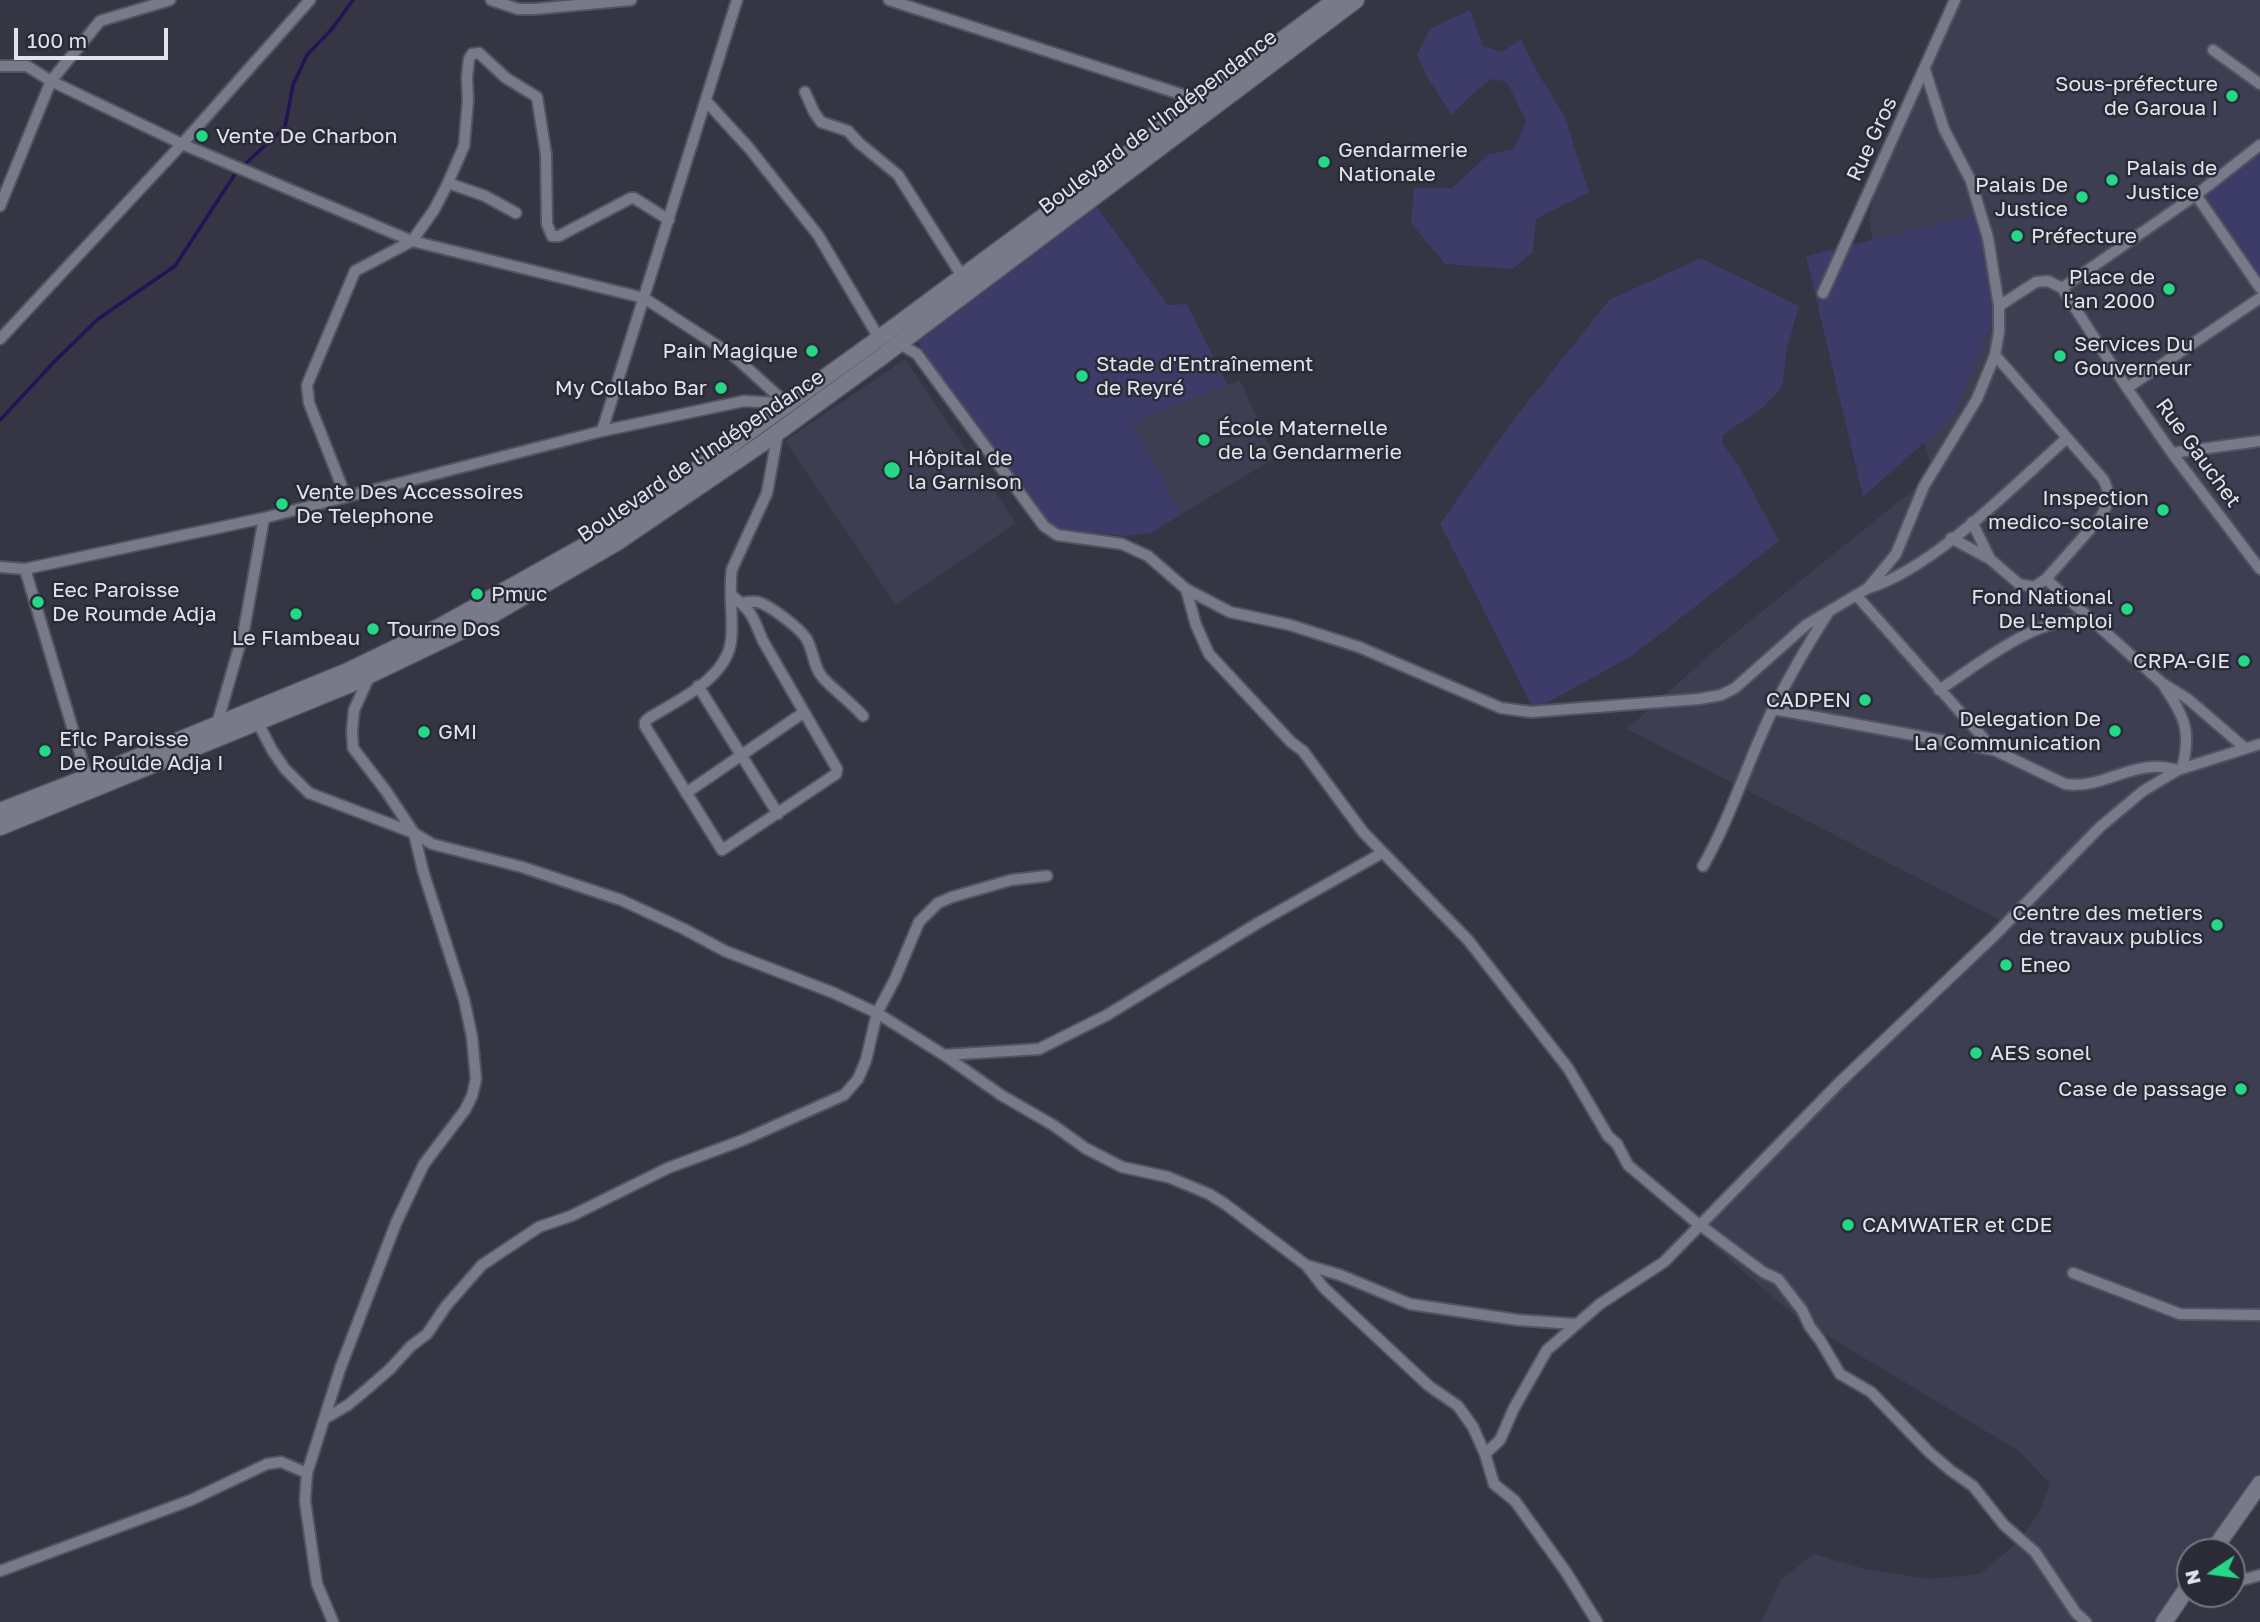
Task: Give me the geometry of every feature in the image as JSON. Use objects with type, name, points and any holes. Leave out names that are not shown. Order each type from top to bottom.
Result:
[{"type":"main road","name":"Boulevard de l'Indépendance","points":[[0,811],[348,671],[464,613],[613,530],[879,338],[1335,0]]},
{"type":"main road","name":"Boulevard de l'Indépendance","points":[[0,827],[370,675],[478,623],[619,541],[778,432],[1356,0]]},
{"type":"main road","points":[[2222,1538],[2260,1484]]},
{"type":"main road","points":[[2164,1622],[2176,1605]]},
{"type":"street","points":[[0,206],[51,81],[100,21],[170,0]]},
{"type":"street","points":[[0,340],[182,145],[310,0]]},
{"type":"street","points":[[491,0],[518,9],[535,9],[631,0]]},
{"type":"street","points":[[602,431],[737,0]]},
{"type":"street","points":[[890,0],[1199,100]]},
{"type":"street","name":"Rue Gros","points":[[1823,293],[1955,0]]},
{"type":"street","points":[[2213,50],[2260,84]]},
{"type":"street","points":[[346,497],[309,402],[307,385],[355,271],[412,241],[434,210],[448,183],[464,146],[469,59],[472,54],[478,53],[506,78],[537,96],[547,154],[547,224],[552,236],[559,236],[631,198],[669,220]]},
{"type":"street","points":[[0,66],[27,66],[51,81],[182,145],[412,241],[644,298],[735,357],[785,406]]},
{"type":"street","points":[[1868,588],[1896,555],[1924,486],[1977,399],[1995,355],[1999,332],[1999,306],[1988,238],[1971,181],[1944,129],[1925,70]]},
{"type":"street","points":[[805,92],[821,122],[848,131],[898,176],[962,276]]},
{"type":"street","points":[[706,101],[749,148],[818,234],[879,338]]},
{"type":"street","points":[[1999,306],[2036,282],[2048,281],[2062,288],[2196,195],[2260,145]]},
{"type":"street","points":[[448,183],[485,196],[516,213]]},
{"type":"street","points":[[2196,195],[2260,288]]},
{"type":"street","name":"Rue Gauchet","points":[[2062,288],[2172,453],[2260,569]]},
{"type":"street","points":[[2127,388],[2260,298]]},
{"type":"street","points":[[898,343],[916,355],[1044,526],[1057,535],[1122,544],[1148,556],[1186,589],[1230,612],[1290,625],[1359,647],[1501,708],[1531,712],[1699,699],[1721,695],[1735,688],[1806,625],[1868,588],[1904,572],[1951,538],[2066,439]]},
{"type":"street","points":[[1951,538],[1990,559],[2019,584],[2034,587],[2046,579],[2100,517],[2109,495],[2103,479],[1995,355]]},
{"type":"street","points":[[0,567],[25,569],[264,518],[602,431],[744,401],[778,403],[785,406]]},
{"type":"street","points":[[731,595],[742,603],[757,621],[763,641],[836,765],[836,774],[722,850],[645,726],[649,718],[714,673],[729,652],[732,624],[731,595],[732,569],[767,493],[778,432]]},
{"type":"street","points":[[2172,453],[2260,441]]},
{"type":"street","points":[[218,724],[244,630],[264,518]]},
{"type":"street","points":[[1972,522],[1990,559]]},
{"type":"street","points":[[25,569],[87,778]]},
{"type":"street","points":[[2046,579],[2162,683],[2188,699],[2245,748]]},
{"type":"street","points":[[1186,589],[1196,625],[1209,654],[1303,751],[1363,832],[1382,853],[1468,940],[1568,1068],[1628,1165],[1699,1224],[1759,1269],[1778,1279],[1802,1310],[1840,1374],[1871,1392],[1929,1451],[1973,1486],[2004,1525],[2035,1552],[2076,1613],[2086,1622]]},
{"type":"street","points":[[1856,595],[1994,750]]},
{"type":"street","points":[[742,603],[751,601],[762,604],[802,634],[823,678],[863,716]]},
{"type":"street","points":[[1703,866],[1721,835],[1773,709],[1806,647],[1832,608]]},
{"type":"street","points":[[1939,690],[2028,634],[2066,621],[2095,623]]},
{"type":"street","points":[[331,1621],[317,1584],[305,1501],[307,1473],[354,1328],[410,1190],[424,1164],[465,1110],[476,1079],[472,1037],[464,999],[414,833],[353,748],[354,710],[370,675]]},
{"type":"street","points":[[2162,683],[2181,711],[2185,722],[2186,747],[2180,769]]},
{"type":"street","points":[[698,686],[778,814]]},
{"type":"street","points":[[1773,709],[1994,750],[2066,784],[2078,786],[2148,767],[2180,769]]},
{"type":"street","points":[[685,793],[803,713]]},
{"type":"street","points":[[258,723],[285,769],[309,793],[414,833],[432,844],[523,867],[621,900],[725,951],[834,993],[877,1013],[1085,1148],[1122,1167],[1168,1177],[1209,1194],[1306,1265],[1334,1298],[1435,1391],[1458,1406],[1467,1417],[1485,1454],[1494,1484],[1516,1501],[1597,1622]]},
{"type":"street","points":[[1485,1454],[1500,1440],[1538,1362],[1547,1350],[1600,1304],[1657,1267],[1840,1082],[1995,936],[2101,827],[2143,791],[2180,769],[2260,744]]},
{"type":"street","points":[[944,1055],[1039,1049],[1107,1015],[1258,923],[1382,853]]},
{"type":"street","points":[[324,1419],[348,1405],[427,1334],[446,1306],[482,1265],[539,1227],[571,1216],[668,1168],[743,1140],[844,1095],[858,1079],[866,1060],[877,1013],[919,922],[938,903],[951,897],[1011,880],[1047,876]]},
{"type":"street","points":[[1306,1265],[1340,1275],[1410,1304],[1518,1320],[1575,1324]]},
{"type":"street","points":[[2073,1273],[2180,1314],[2260,1315]]},
{"type":"street","points":[[0,1571],[191,1500],[267,1464],[281,1462],[307,1473]]},
{"type":"shaded area","points":[[1952,0],[2260,0],[2260,1483],[2222,1538],[2176,1538],[2176,1604],[2163,1622],[1761,1622],[1781,1579],[1814,1554],[1865,1569],[1930,1579],[1980,1574],[2019,1541],[2039,1512],[2050,1484],[2019,1451],[1796,1317],[1715,1247],[1695,1226],[2010,925],[1627,729],[1723,643],[1933,474],[1888,310],[1869,222],[1877,167]]},
{"type":"shaded area","points":[[1470,10],[1483,46],[1502,52],[1521,39],[1537,72],[1564,115],[1589,192],[1536,219],[1533,252],[1512,269],[1445,264],[1411,223],[1414,188],[1452,188],[1489,154],[1514,149],[1526,121],[1507,82],[1492,79],[1452,115],[1427,77],[1417,55],[1430,29]]},
{"type":"shaded area","points":[[2260,147],[2260,288],[2196,195]]},
{"type":"shaded area","name":"Stade d'Entraînement de Reyré","points":[[1096,206],[1168,305],[1187,304],[1227,385],[1132,422],[1182,514],[1151,533],[1126,536],[1055,529],[1039,512],[917,342]]},
{"type":"shaded area","points":[[1974,215],[1999,306],[1954,416],[1863,497],[1806,256]]},
{"type":"shaded area","points":[[1701,258],[1799,306],[1787,348],[1782,387],[1764,407],[1723,435],[1723,444],[1740,468],[1779,541],[1632,656],[1534,710],[1440,524],[1511,423],[1609,300]]},
{"type":"shaded area","name":"Hôpital de la Garnison","points":[[905,359],[1016,523],[896,605],[785,441]]},
{"type":"shaded area","name":"École Maternelle de la Gendarmerie","points":[[1240,380],[1275,458],[1182,514],[1132,422]]},
{"type":"waterway","points":[[243,166],[285,127],[293,85],[307,55],[332,29],[353,0]]},
{"type":"waterway","points":[[0,420],[98,319],[175,266],[237,171]]},
{"type":"place","name":"Sous-préfecture de Garoua I","points":[[2232,96]]},
{"type":"place","name":"Vente De Charbon","points":[[202,136]]},
{"type":"place","name":"Gendarmerie Nationale","points":[[1324,162]]},
{"type":"place","name":"Palais de Justice","points":[[2112,180]]},
{"type":"place","name":"Palais De Justice","points":[[2082,197]]},
{"type":"place","name":"Préfecture","points":[[2017,236]]},
{"type":"place","name":"Place de l'an 2000","points":[[2169,289]]},
{"type":"place","name":"Pain Magique","points":[[812,351]]},
{"type":"place","name":"Services Du Gouverneur","points":[[2060,356]]},
{"type":"place","name":"Stade d'Entraînement de Reyré","points":[[1082,376]]},
{"type":"place","name":"My Collabo Bar","points":[[721,388]]},
{"type":"place","name":"École Maternelle de la Gendarmerie","points":[[1204,440]]},
{"type":"place","name":"Hôpital de la Garnison","points":[[892,470]]},
{"type":"place","name":"Vente Des Accessoires De Telephone","points":[[282,504]]},
{"type":"place","name":"Inspection medico-scolaire","points":[[2163,510]]},
{"type":"place","name":"Pmuc","points":[[477,594]]},
{"type":"place","name":"Eec Paroisse De Roumde Adja","points":[[38,602]]},
{"type":"place","name":"Fond National De L'emploi","points":[[2127,609]]},
{"type":"place","name":"Le Flambeau","points":[[296,614]]},
{"type":"place","name":"Tourne Dos","points":[[373,629]]},
{"type":"place","name":"CRPA-GIE","points":[[2244,661]]},
{"type":"place","name":"CADPEN","points":[[1865,700]]},
{"type":"place","name":"Delegation De La Communication","points":[[2115,731]]},
{"type":"place","name":"GMI","points":[[424,732]]},
{"type":"place","name":"Eflc Paroisse De Roulde Adja I","points":[[45,751]]},
{"type":"place","name":"Centre des metiers de travaux publics","points":[[2217,925]]},
{"type":"place","name":"Eneo","points":[[2006,965]]},
{"type":"place","name":"AES sonel","points":[[1976,1053]]},
{"type":"place","name":"Case de passage","points":[[2241,1089]]},
{"type":"place","name":"CAMWATER et CDE","points":[[1848,1225]]}]
